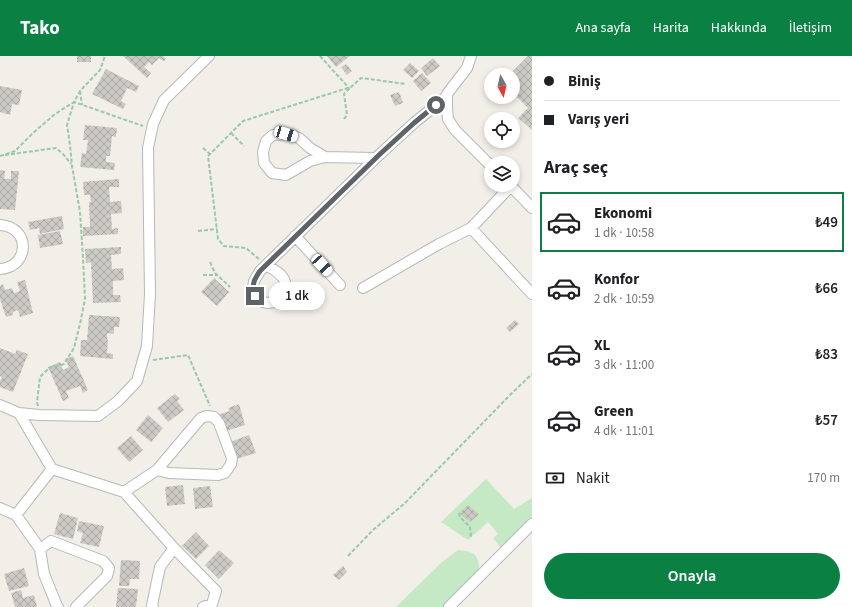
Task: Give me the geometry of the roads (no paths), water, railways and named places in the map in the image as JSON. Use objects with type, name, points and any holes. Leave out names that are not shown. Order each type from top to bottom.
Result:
[{"type":"street","points":[[0,405],[19,412],[39,415],[98,416],[118,401],[137,381],[147,346],[150,301],[148,148],[153,124],[164,100],[209,56]]},
{"type":"street","points":[[471,56],[467,68],[447,94],[448,119],[455,130],[484,159]]},
{"type":"street","points":[[266,265],[375,158],[447,96]]},
{"type":"street","points":[[325,157],[310,148],[299,138],[286,134],[273,135],[269,138],[266,141],[262,152],[264,163],[272,173],[286,175],[310,161],[325,157],[375,158]]},
{"type":"street","points":[[363,288],[439,244],[471,228],[504,192]]},
{"type":"street","points":[[516,192],[532,208]]},
{"type":"street","points":[[0,225],[14,229],[18,232],[22,239],[23,246],[22,254],[13,266],[0,269]]},
{"type":"street","points":[[471,228],[532,294]]},
{"type":"street","points":[[295,236],[340,285]]},
{"type":"street","points":[[19,412],[52,469],[124,492],[174,548],[216,591],[212,604],[203,607]]},
{"type":"street","points":[[124,492],[157,470],[201,418],[214,416],[219,423],[232,458],[231,464],[225,473],[218,475],[169,473],[157,470]]},
{"type":"street","points":[[16,515],[52,469]]},
{"type":"street","points":[[0,508],[16,515],[40,549],[44,574],[58,607]]},
{"type":"street","points":[[449,607],[532,524]]},
{"type":"street","points":[[40,549],[51,541],[103,561],[109,568],[107,576],[76,607]]},
{"type":"street","points":[[154,607],[152,606],[160,567],[174,548]]}]
